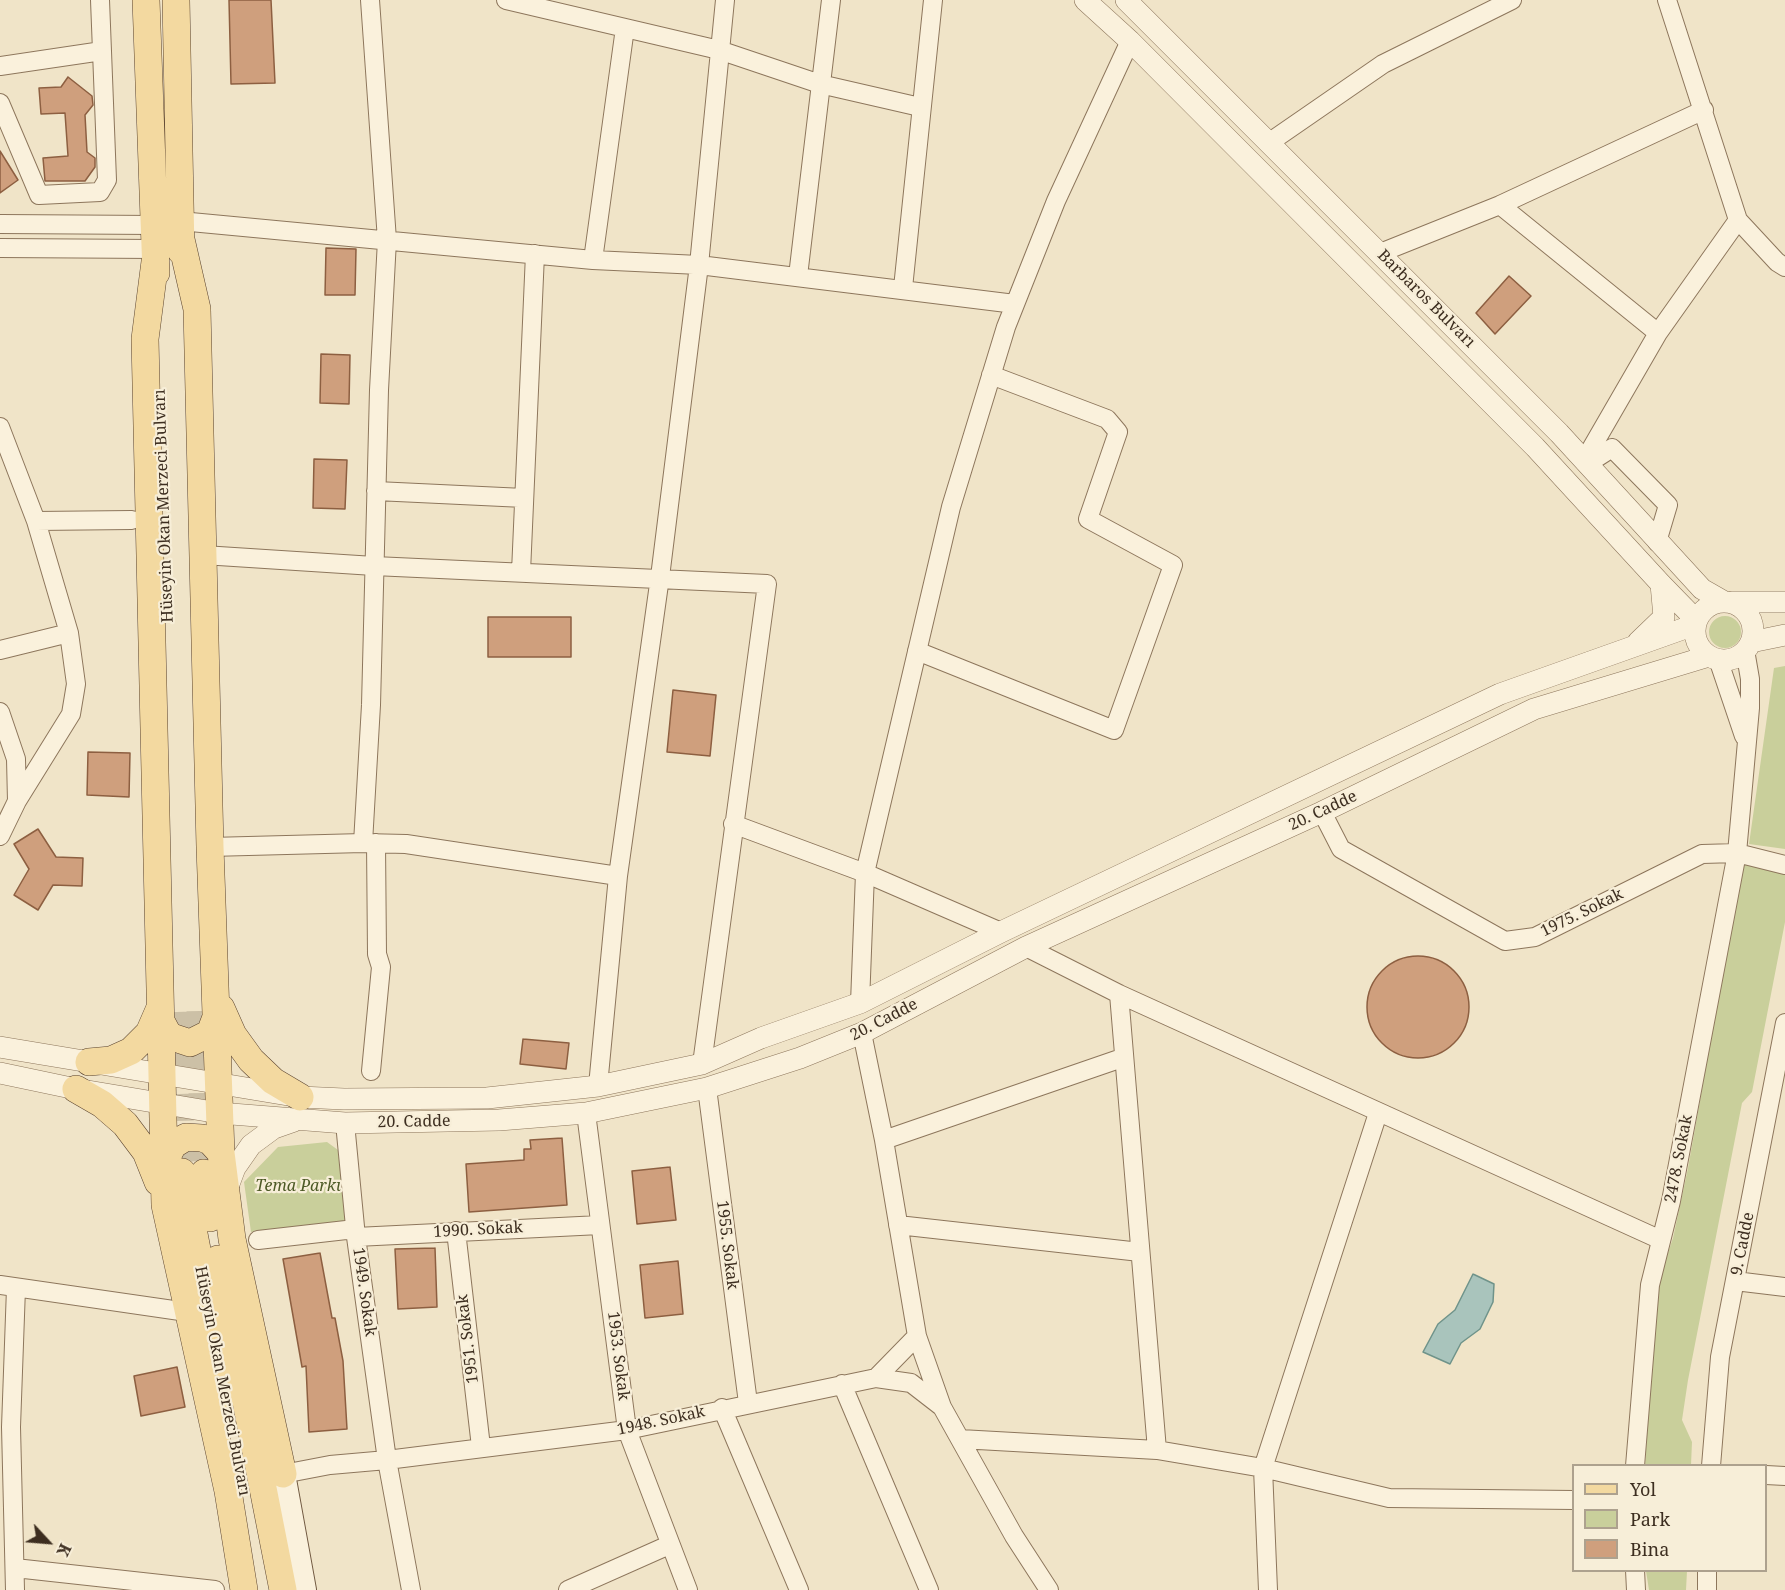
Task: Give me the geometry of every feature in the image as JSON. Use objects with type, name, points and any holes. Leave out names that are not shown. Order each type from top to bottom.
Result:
[{"type":"main road","name":"Hüseyin Okan Merzeci Bulvarı","points":[[146,0],[165,237],[188,673],[189,1007]]},
{"type":"main road","name":"Hüseyin Okan Merzeci Bulvarı","points":[[165,237],[176,0]]},
{"type":"main road","points":[[165,237],[197,309],[210,847],[189,1007],[160,1074],[161,1104],[183,1170],[165,1205]]},
{"type":"main road","points":[[165,237],[145,339],[147,520],[189,1007],[219,1083],[225,1195],[283,1474],[304,1590]]},
{"type":"main road","points":[[89,1062],[121,1057],[141,1043],[155,1022],[189,1007],[226,1021],[242,1048],[301,1108]]},
{"type":"main road","points":[[76,1089],[114,1113],[136,1138],[154,1168],[165,1205],[228,1491],[244,1590]]},
{"type":"main road","points":[[183,1170],[173,1144],[186,1137],[210,1141],[221,1153]]},
{"type":"main road","name":"Hüseyin Okan Merzeci Bulvarı","points":[[183,1170],[262,1590]]},
{"type":"main road","name":"Hüseyin Okan Merzeci Bulvarı","points":[[183,1170],[212,1232],[283,1590]]},
{"type":"street","points":[[0,103],[39,195],[100,192],[107,180],[100,0]]},
{"type":"street","points":[[370,0],[387,240],[376,491],[371,705],[370,843],[377,954],[381,967],[371,1071]]},
{"type":"street","points":[[506,0],[719,50],[820,84],[920,107]]},
{"type":"street","points":[[598,1086],[618,876],[660,577],[699,265],[725,0]]},
{"type":"street","points":[[798,276],[831,0]]},
{"type":"street","points":[[903,288],[920,107],[933,0]]},
{"type":"street","name":"Barbaros Bulvarı","points":[[1085,0],[1130,41],[1535,447],[1696,623]]},
{"type":"street","points":[[1270,142],[1383,64],[1512,0]]},
{"type":"street","points":[[1667,0],[1738,220],[1777,262],[1785,267]]},
{"type":"street","name":"Barbaros Bulvarı","points":[[1135,3],[1586,463],[1702,589],[1727,602]]},
{"type":"street","points":[[594,260],[625,28]]},
{"type":"street","points":[[860,1003],[865,873],[951,507],[1015,304],[1056,201],[1130,41]]},
{"type":"street","points":[[1,61],[102,51]]},
{"type":"street","points":[[1380,253],[1500,205],[1704,110]]},
{"type":"street","points":[[1500,205],[1658,333]]},
{"type":"street","points":[[1586,463],[1658,333],[1738,220]]},
{"type":"street","points":[[0,224],[165,237],[387,240],[594,260],[699,265],[903,288],[1015,304]]},
{"type":"street","points":[[0,248],[165,237]]},
{"type":"street","points":[[521,572],[535,254]]},
{"type":"street","points":[[917,651],[1114,730],[1173,565],[1088,519],[1118,432],[1107,419],[991,375]]},
{"type":"street","points":[[0,836],[17,801],[70,714],[76,684],[69,633],[36,520],[1,433]]},
{"type":"street","points":[[1586,463],[1612,448],[1668,505],[1657,542]]},
{"type":"street","points":[[376,491],[524,498]]},
{"type":"street","points":[[36,520],[132,520]]},
{"type":"street","points":[[203,555],[374,566],[660,577],[766,584],[702,1064]]},
{"type":"street","points":[[1636,645],[1664,617],[1661,584]]},
{"type":"street","points":[[1727,602],[1748,614],[1753,632],[1748,646],[1738,656],[1714,658],[1695,638],[1696,623],[1705,608],[1727,602],[1785,602]]},
{"type":"street","name":"20. Cadde","points":[[0,1073],[76,1089],[219,1113],[487,1098],[598,1086],[702,1064],[761,1038],[860,1003],[1001,932],[1500,694],[1696,623]]},
{"type":"street","points":[[0,650],[69,633]]},
{"type":"street","points":[[1748,646],[1785,635]]},
{"type":"street","name":"2478. Sokak","points":[[1635,1464],[1650,1285],[1671,1201],[1737,853],[1745,738],[1750,708],[1748,646]]},
{"type":"street","name":"20. Cadde","points":[[0,1047],[219,1083],[345,1123],[499,1120],[586,1113],[707,1088],[800,1058],[862,1033],[1026,947],[1322,812],[1534,710],[1714,658]]},
{"type":"street","name":"2478. Sokak","points":[[1714,658],[1745,738]]},
{"type":"street","points":[[0,712],[16,759],[17,801]]},
{"type":"street","name":"1975. Sokak","points":[[1322,812],[1341,849],[1505,941],[1535,937],[1702,854],[1737,853]]},
{"type":"street","points":[[734,824],[865,873],[1001,932]]},
{"type":"street","points":[[210,847],[406,844],[618,876]]},
{"type":"street","points":[[1737,853],[1785,865]]},
{"type":"street","points":[[1026,947],[1119,994],[1661,1240]]},
{"type":"street","points":[[1119,994],[1122,1058],[1157,1450]]},
{"type":"street","name":"9. Cadde","points":[[1711,1464],[1720,1357],[1779,1093],[1785,1023]]},
{"type":"street","points":[[862,1033],[884,1140],[917,1336],[942,1407],[1014,1536],[1049,1590]]},
{"type":"street","points":[[884,1140],[1122,1058]]},
{"type":"street","name":"1955. Sokak","points":[[707,1088],[748,1403]]},
{"type":"street","points":[[225,1195],[235,1168],[251,1145],[301,1108]]},
{"type":"street","name":"1953. Sokak","points":[[586,1113],[627,1430],[688,1590]]},
{"type":"street","points":[[1268,1590],[1263,1468],[1378,1113]]},
{"type":"street","name":"1949. Sokak","points":[[345,1123],[356,1233],[387,1460],[411,1590]]},
{"type":"street","name":"1990. Sokak","points":[[258,1240],[356,1233],[600,1225]]},
{"type":"street","points":[[898,1225],[1140,1252]]},
{"type":"street","name":"1951. Sokak","points":[[456,1231],[481,1448]]},
{"type":"street","points":[[1736,1281],[1785,1287]]},
{"type":"street","points":[[15,1590],[5,1427],[8,1287],[187,1312]]},
{"type":"street","points":[[876,1378],[917,1336]]},
{"type":"street","name":"1948. Sokak","points":[[283,1474],[330,1465],[627,1430],[722,1408],[876,1378],[911,1383],[942,1407]]},
{"type":"street","points":[[842,1384],[928,1590]]},
{"type":"street","points":[[722,1408],[799,1590]]},
{"type":"street","points":[[960,1439],[1157,1450],[1263,1468],[1389,1498],[1572,1500]]},
{"type":"street","points":[[1767,1475],[1785,1476]]},
{"type":"street","points":[[568,1590],[669,1545]]},
{"type":"street","points":[[15,1568],[215,1590]]},
{"type":"street","points":[[1635,1572],[1636,1590]]},
{"type":"street","points":[[1707,1572],[1707,1590]]},
{"type":"green space","points":[[1725,616],[1736,621],[1741,632],[1736,643],[1725,648],[1714,643],[1709,632],[1714,621]]},
{"type":"green space","points":[[1785,666],[1785,849],[1749,844],[1774,668]]},
{"type":"green space","points":[[1742,864],[1785,873],[1785,922],[1752,1092],[1742,1103],[1688,1380],[1682,1420],[1692,1442],[1691,1464],[1645,1464],[1656,1288],[1673,1238],[1688,1168]]},
{"type":"green space","name":"Tema Parkı","points":[[327,1142],[338,1150],[347,1222],[251,1232],[244,1182],[278,1147]]},
{"type":"green space","points":[[1646,1572],[1687,1572],[1686,1590],[1649,1590]]},
{"type":"water","points":[[1473,1274],[1494,1284],[1493,1302],[1480,1329],[1461,1343],[1450,1364],[1423,1352],[1438,1324],[1455,1310]]},
{"type":"building","points":[[229,0],[271,0],[275,83],[231,84]]},
{"type":"building","points":[[68,77],[92,96],[93,105],[85,115],[87,152],[95,158],[95,167],[85,181],[45,181],[43,158],[68,156],[65,113],[41,114],[39,88],[61,87]]},
{"type":"building","points":[[0,151],[18,180],[0,193]]},
{"type":"building","points":[[326,248],[356,249],[355,295],[325,295]]},
{"type":"building","points":[[1509,276],[1531,296],[1495,334],[1476,313]]},
{"type":"building","points":[[321,354],[350,355],[349,404],[320,403]]},
{"type":"building","points":[[314,459],[347,460],[345,509],[313,508]]},
{"type":"building","points":[[488,617],[571,617],[571,657],[488,657]]},
{"type":"building","points":[[673,690],[716,695],[710,756],[667,752]]},
{"type":"building","points":[[88,752],[130,753],[129,797],[87,795]]},
{"type":"building","points":[[38,829],[56,857],[83,858],[82,886],[53,885],[38,910],[14,895],[29,869],[14,844]]},
{"type":"building","points":[[1418,956],[1438,959],[1447,964],[1461,978],[1466,987],[1469,1007],[1466,1027],[1461,1036],[1447,1050],[1438,1055],[1418,1058],[1398,1055],[1389,1050],[1375,1036],[1370,1027],[1367,1007],[1370,987],[1375,978],[1389,964],[1398,959]]},
{"type":"building","points":[[523,1039],[569,1043],[566,1069],[520,1064]]},
{"type":"building","points":[[562,1138],[567,1205],[469,1212],[466,1164],[524,1160],[524,1149],[531,1149],[530,1140]]},
{"type":"building","points":[[670,1167],[676,1220],[637,1224],[632,1171]]},
{"type":"building","points":[[435,1248],[437,1307],[398,1309],[395,1249]]},
{"type":"building","points":[[320,1253],[332,1318],[335,1318],[343,1361],[347,1429],[309,1432],[306,1366],[302,1367],[283,1259]]},
{"type":"building","points":[[678,1261],[683,1314],[645,1318],[640,1265]]},
{"type":"building","points":[[177,1367],[185,1407],[141,1416],[134,1376]]},
{"type":"tunnel","points":[[200,1011],[204,1173]]},
{"type":"tunnel","points":[[177,1012],[182,1172]]}]
